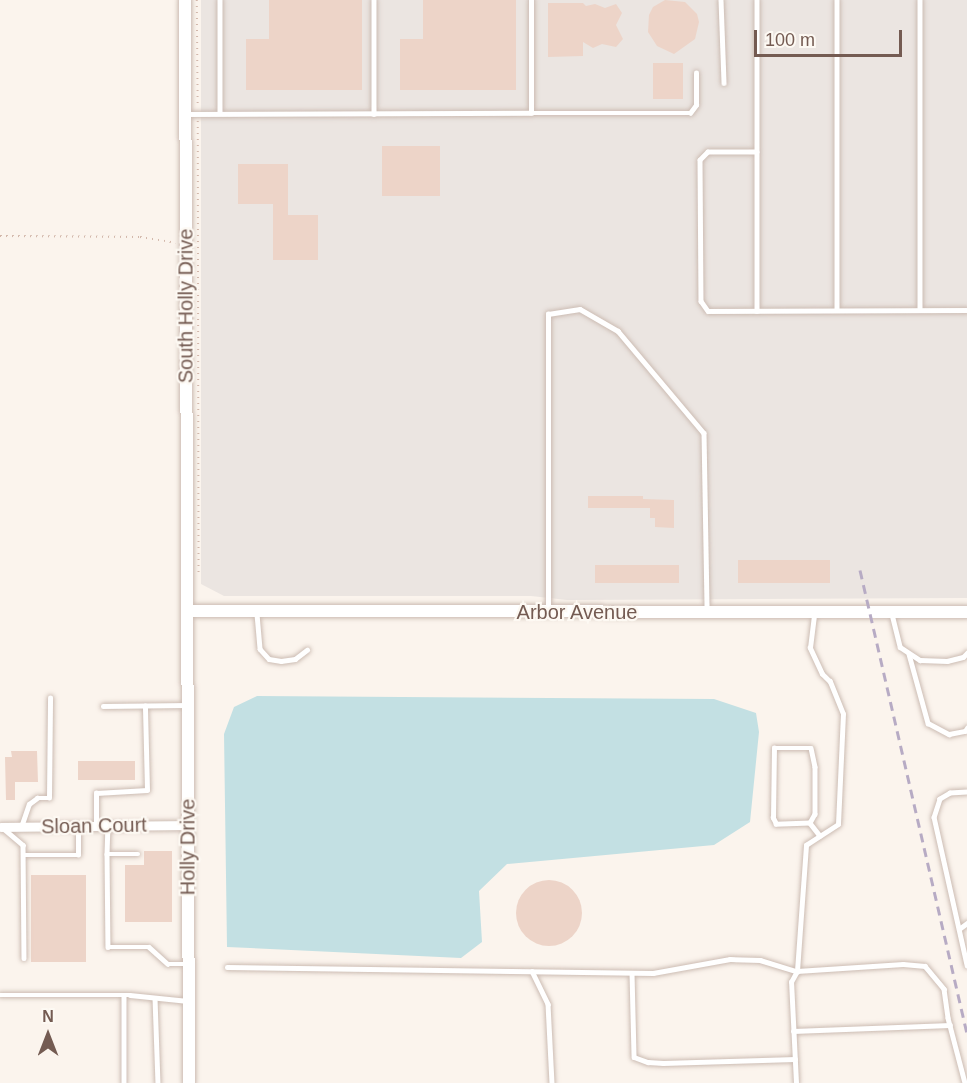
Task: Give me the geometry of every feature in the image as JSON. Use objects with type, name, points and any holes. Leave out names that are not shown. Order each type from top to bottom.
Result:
[{"type":"street","name":"South Holly Drive","points":[[185,0],[187,611]]},
{"type":"street","name":"Arbor Avenue","points":[[187,611],[967,612]]},
{"type":"street","name":"Holly Drive","points":[[187,611],[189,1083]]},
{"type":"street","name":"Sloan Court","points":[[0,827],[188,825]]},
{"type":"lane","points":[[220,0],[220,113]]},
{"type":"lane","points":[[374,0],[374,114]]},
{"type":"lane","points":[[531,0],[531,113]]},
{"type":"lane","points":[[721,0],[724,83]]},
{"type":"lane","points":[[757,0],[758,311]]},
{"type":"lane","points":[[837,0],[837,310]]},
{"type":"lane","points":[[920,0],[920,310]]},
{"type":"lane","points":[[185,114],[690,113],[696,105],[696,73]]},
{"type":"lane","points":[[757,152],[708,152],[700,160],[701,302],[708,311],[967,310]]},
{"type":"lane","points":[[548,612],[548,314],[579,309],[618,331],[704,433],[707,611]]},
{"type":"lane","points":[[257,611],[260,650],[269,659],[295,659],[307,650]]},
{"type":"lane","points":[[796,1083],[791,982],[797,971],[806,845],[838,824],[843,714],[830,682],[822,674],[810,648],[814,611]]},
{"type":"lane","points":[[891,611],[900,647],[909,654],[920,660],[947,662],[963,657],[967,653]]},
{"type":"lane","points":[[909,654],[928,723],[949,734],[965,732],[967,728]]},
{"type":"lane","points":[[21,827],[29,804],[37,798],[49,798],[50,698]]},
{"type":"lane","points":[[103,705],[187,705]]},
{"type":"lane","points":[[96,826],[96,793],[147,790],[146,705]]},
{"type":"lane","points":[[774,748],[811,748],[815,767],[815,814],[810,823],[776,824],[773,818],[774,748]]},
{"type":"lane","points":[[967,792],[950,793],[940,799],[934,817],[967,965]]},
{"type":"lane","points":[[810,823],[820,836]]},
{"type":"lane","points":[[108,825],[108,947],[149,947],[168,964],[188,964]]},
{"type":"lane","points":[[23,855],[78,855],[78,826]]},
{"type":"lane","points":[[0,827],[23,845],[24,958]]},
{"type":"lane","points":[[107,854],[138,854]]},
{"type":"lane","points":[[959,929],[967,923]]},
{"type":"lane","points":[[227,967],[653,973],[730,959],[760,960],[797,971],[903,964],[925,966],[944,989],[965,1083]]},
{"type":"lane","points":[[532,971],[548,1004],[552,1083]]},
{"type":"lane","points":[[632,973],[634,1057],[663,1064],[795,1059]]},
{"type":"lane","points":[[0,995],[124,995],[188,1001]]},
{"type":"lane","points":[[124,995],[124,1083]]},
{"type":"lane","points":[[155,998],[158,1083]]},
{"type":"lane","points":[[793,1031],[951,1025]]},
{"type":"path","points":[[197,0],[198,97]]},
{"type":"path","points":[[198,130],[199,577]]},
{"type":"path","points":[[0,236],[140,237],[186,243]]},
{"type":"shaded area","points":[[201,0],[967,0],[967,598],[567,600],[531,596],[224,596],[201,584]]},
{"type":"water","points":[[257,696],[714,699],[756,713],[759,732],[750,822],[714,845],[507,864],[479,891],[482,942],[461,958],[227,947],[224,734],[234,707]]},
{"type":"building","points":[[269,0],[362,0],[362,90],[246,90],[246,39],[269,39]]},
{"type":"building","points":[[423,0],[516,0],[516,90],[400,90],[400,39],[423,39]]},
{"type":"building","points":[[665,0],[685,2],[697,14],[699,22],[695,39],[674,54],[657,46],[648,32],[649,15],[653,7]]},
{"type":"building","points":[[548,3],[583,3],[586,6],[595,4],[605,8],[616,4],[622,13],[616,25],[623,39],[616,47],[602,44],[593,48],[583,42],[583,56],[548,57]]},
{"type":"building","points":[[653,63],[683,63],[683,99],[653,99]]},
{"type":"building","points":[[382,146],[440,146],[440,196],[382,196]]},
{"type":"building","points":[[238,164],[288,164],[288,215],[318,215],[318,260],[273,260],[273,204],[238,204]]},
{"type":"building","points":[[588,496],[643,496],[643,499],[674,500],[674,528],[655,527],[655,518],[650,518],[650,508],[588,508]]},
{"type":"building","points":[[738,560],[830,560],[830,583],[738,583]]},
{"type":"building","points":[[595,565],[679,565],[679,583],[595,583]]},
{"type":"building","points":[[11,751],[37,751],[38,782],[15,782],[15,800],[6,800],[5,757],[12,757]]},
{"type":"building","points":[[78,761],[135,761],[135,780],[78,780]]},
{"type":"building","points":[[144,851],[172,851],[172,922],[125,922],[125,865],[144,865]]},
{"type":"building","points":[[31,875],[86,875],[86,962],[31,962]]},
{"type":"building","points":[[549,880],[562,882],[577,895],[582,913],[580,926],[567,941],[549,946],[536,944],[521,931],[516,913],[518,900],[531,885]]},
{"type":"railway","points":[[860,570],[967,1035]]}]
